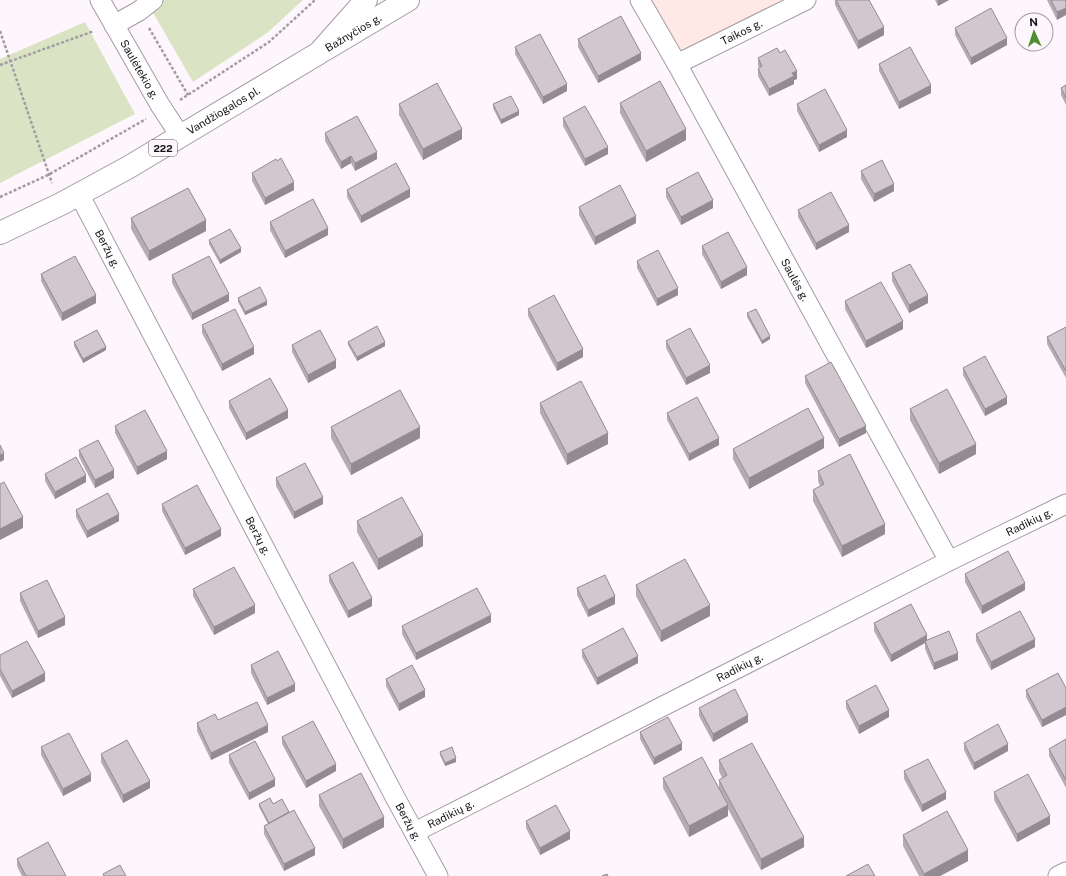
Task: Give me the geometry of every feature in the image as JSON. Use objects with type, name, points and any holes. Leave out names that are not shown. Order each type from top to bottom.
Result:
[{"type":"main road","name":"Vandžiogalos pl.","points":[[0,233],[70,199],[181,137],[319,53],[366,0]]},
{"type":"main road","name":"Bažnyčios g.","points":[[319,53],[408,0]]},
{"type":"street","name":"Saulėtekio g.","points":[[100,0],[160,105],[181,137]]},
{"type":"street","name":"Saulės g.","points":[[640,0],[677,64],[949,561]]},
{"type":"street","name":"Taikos g.","points":[[677,64],[806,0]]},
{"type":"street","points":[[114,25],[146,6]]},
{"type":"street","name":"Beržų g.","points":[[70,199],[438,876]]},
{"type":"street","name":"Radikių g.","points":[[415,832],[949,561],[1066,504]]},
{"type":"street","points":[[1058,876],[1066,872]]},
{"type":"path","points":[[146,6],[188,95]]},
{"type":"path","points":[[0,65],[114,25]]},
{"type":"path","points":[[0,31],[48,175],[70,199]]},
{"type":"shaded area","points":[[640,0],[806,0],[677,64]]},
{"type":"green space","points":[[153,0],[303,0],[267,33],[193,82],[148,4]]},
{"type":"green space","points":[[85,22],[135,114],[0,183],[0,59]]},
{"type":"building","points":[[836,0],[869,0],[884,27],[858,41]]},
{"type":"building","points":[[1051,0],[1066,0],[1066,8],[1057,12]]},
{"type":"building","points":[[991,8],[1007,38],[971,58],[955,28]]},
{"type":"building","points":[[621,16],[641,53],[598,76],[578,39]]},
{"type":"building","points":[[540,34],[567,84],[543,97],[515,47]]},
{"type":"building","points":[[910,47],[931,85],[899,102],[879,64]]},
{"type":"building","points":[[777,48],[780,53],[785,50],[797,71],[792,73],[794,76],[769,89],[758,69],[762,66],[758,58]]},
{"type":"building","points":[[660,81],[686,129],[646,151],[620,103]]},
{"type":"building","points":[[437,83],[462,129],[423,149],[399,104]]},
{"type":"building","points":[[1066,85],[1066,98],[1061,88]]},
{"type":"building","points":[[825,89],[847,130],[819,145],[797,104]]},
{"type":"building","points":[[511,96],[519,111],[501,120],[493,104]]},
{"type":"building","points":[[585,106],[608,147],[585,159],[563,118]]},
{"type":"building","points":[[357,116],[377,152],[355,163],[351,156],[341,162],[325,133]]},
{"type":"building","points":[[281,158],[294,182],[265,198],[252,173],[276,159],[277,161]]},
{"type":"building","points":[[882,160],[894,184],[874,194],[861,171]]},
{"type":"building","points":[[396,163],[410,189],[361,216],[347,190]]},
{"type":"building","points":[[698,172],[713,200],[681,217],[666,189]]},
{"type":"building","points":[[620,185],[636,216],[595,237],[579,207]]},
{"type":"building","points":[[188,188],[206,220],[149,251],[131,218]]},
{"type":"building","points":[[831,192],[849,225],[816,243],[798,210]]},
{"type":"building","points":[[313,199],[328,228],[285,251],[270,222]]},
{"type":"building","points":[[230,229],[241,248],[220,260],[209,240]]},
{"type":"building","points":[[728,232],[747,267],[721,282],[702,246]]},
{"type":"building","points":[[658,250],[678,288],[657,299],[637,261]]},
{"type":"building","points":[[75,256],[96,295],[62,313],[41,274]]},
{"type":"building","points":[[209,256],[229,294],[192,313],[172,275]]},
{"type":"building","points":[[910,264],[928,295],[909,305],[892,273]]},
{"type":"building","points":[[881,282],[903,321],[866,341],[845,301]]},
{"type":"building","points":[[260,287],[267,301],[245,312],[238,298]]},
{"type":"building","points":[[554,295],[583,349],[557,363],[528,309]]},
{"type":"building","points":[[235,309],[254,347],[222,364],[202,325]]},
{"type":"building","points":[[756,309],[770,336],[762,341],[747,313]]},
{"type":"building","points":[[377,326],[385,342],[357,357],[348,342]]},
{"type":"building","points":[[1066,327],[1066,371],[1047,337]]},
{"type":"building","points":[[690,328],[710,365],[686,378],[666,341]]},
{"type":"building","points":[[97,330],[106,347],[83,359],[74,342]]},
{"type":"building","points":[[320,330],[336,360],[308,375],[292,345]]},
{"type":"building","points":[[985,356],[1007,397],[985,409],[963,368]]},
{"type":"building","points":[[831,362],[866,426],[839,439],[805,376]]},
{"type":"building","points":[[270,378],[288,410],[246,433],[229,401]]},
{"type":"building","points":[[581,381],[608,433],[567,454],[540,403]]},
{"type":"building","points":[[947,389],[976,444],[939,463],[910,409]]},
{"type":"building","points":[[400,390],[420,427],[351,464],[331,427]]},
{"type":"building","points":[[697,397],[719,438],[689,454],[667,413]]},
{"type":"building","points":[[808,408],[824,438],[749,478],[733,449]]},
{"type":"building","points":[[145,410],[167,451],[137,467],[115,426]]},
{"type":"building","points":[[98,440],[114,470],[95,480],[79,450]]},
{"type":"building","points":[[0,445],[4,453],[0,455]]},
{"type":"building","points":[[850,454],[885,524],[842,546],[813,490],[824,484],[818,471]]},
{"type":"building","points":[[76,457],[86,475],[55,492],[45,474]]},
{"type":"building","points":[[305,463],[323,497],[294,512],[276,478]]},
{"type":"building","points":[[4,482],[23,517],[0,529],[0,484]]},
{"type":"building","points":[[197,485],[221,529],[185,548],[162,504]]},
{"type":"building","points":[[108,493],[119,514],[87,531],[76,510]]},
{"type":"building","points":[[402,497],[423,535],[378,559],[357,521]]},
{"type":"building","points":[[1008,551],[1025,583],[982,606],[965,574]]},
{"type":"building","points":[[685,559],[710,605],[661,631],[636,585]]},
{"type":"building","points":[[353,562],[372,598],[348,611],[329,575]]},
{"type":"building","points":[[234,567],[255,605],[214,627],[193,589]]},
{"type":"building","points":[[605,575],[615,596],[588,610],[577,588]]},
{"type":"building","points":[[47,580],[65,617],[38,631],[20,593]]},
{"type":"building","points":[[477,588],[491,615],[416,653],[402,626]]},
{"type":"building","points":[[911,604],[927,635],[891,655],[874,623]]},
{"type":"building","points":[[1020,611],[1035,639],[991,662],[976,634]]},
{"type":"building","points":[[623,628],[638,656],[597,678],[582,650]]},
{"type":"building","points":[[949,631],[958,653],[934,663],[925,641]]},
{"type":"building","points":[[27,641],[45,673],[12,691],[0,669],[0,655]]},
{"type":"building","points":[[278,651],[295,684],[267,698],[251,665]]},
{"type":"building","points":[[412,665],[425,690],[399,704],[386,679]]},
{"type":"building","points":[[1058,673],[1066,688],[1066,707],[1042,720],[1026,690]]},
{"type":"building","points":[[876,685],[889,710],[859,726],[846,701]]},
{"type":"building","points":[[735,689],[748,715],[713,734],[699,708]]},
{"type":"building","points":[[257,702],[268,725],[211,753],[197,723],[215,714],[218,720]]},
{"type":"building","points":[[668,717],[682,743],[654,758],[640,732]]},
{"type":"building","points":[[313,721],[336,764],[306,781],[282,737]]},
{"type":"building","points":[[998,724],[1008,744],[974,763],[964,743]]},
{"type":"building","points":[[69,733],[91,774],[63,789],[41,747]]},
{"type":"building","points":[[1066,739],[1066,780],[1049,749]]},
{"type":"building","points":[[127,740],[150,781],[123,795],[101,754]]},
{"type":"building","points":[[255,741],[275,779],[249,793],[229,755]]},
{"type":"building","points":[[752,743],[804,837],[761,859],[719,780],[727,775],[719,760]]},
{"type":"building","points":[[452,747],[456,758],[445,763],[440,752]]},
{"type":"building","points":[[702,757],[728,805],[689,826],[663,778]]},
{"type":"building","points":[[928,759],[946,792],[922,805],[904,771]]},
{"type":"building","points":[[361,773],[384,817],[343,839],[319,795]]},
{"type":"building","points":[[1028,774],[1050,816],[1017,834],[994,792]]},
{"type":"building","points":[[270,798],[273,804],[282,799],[289,812],[269,823],[259,804]]},
{"type":"building","points":[[556,805],[570,831],[540,848],[526,821]]},
{"type":"building","points":[[294,810],[315,848],[284,864],[264,826]]},
{"type":"building","points":[[947,811],[968,850],[924,874],[903,835]]},
{"type":"building","points":[[48,842],[66,876],[26,876],[17,859]]},
{"type":"building","points":[[868,864],[875,876],[846,876]]},
{"type":"building","points":[[120,865],[126,876],[104,876],[103,874]]}]
